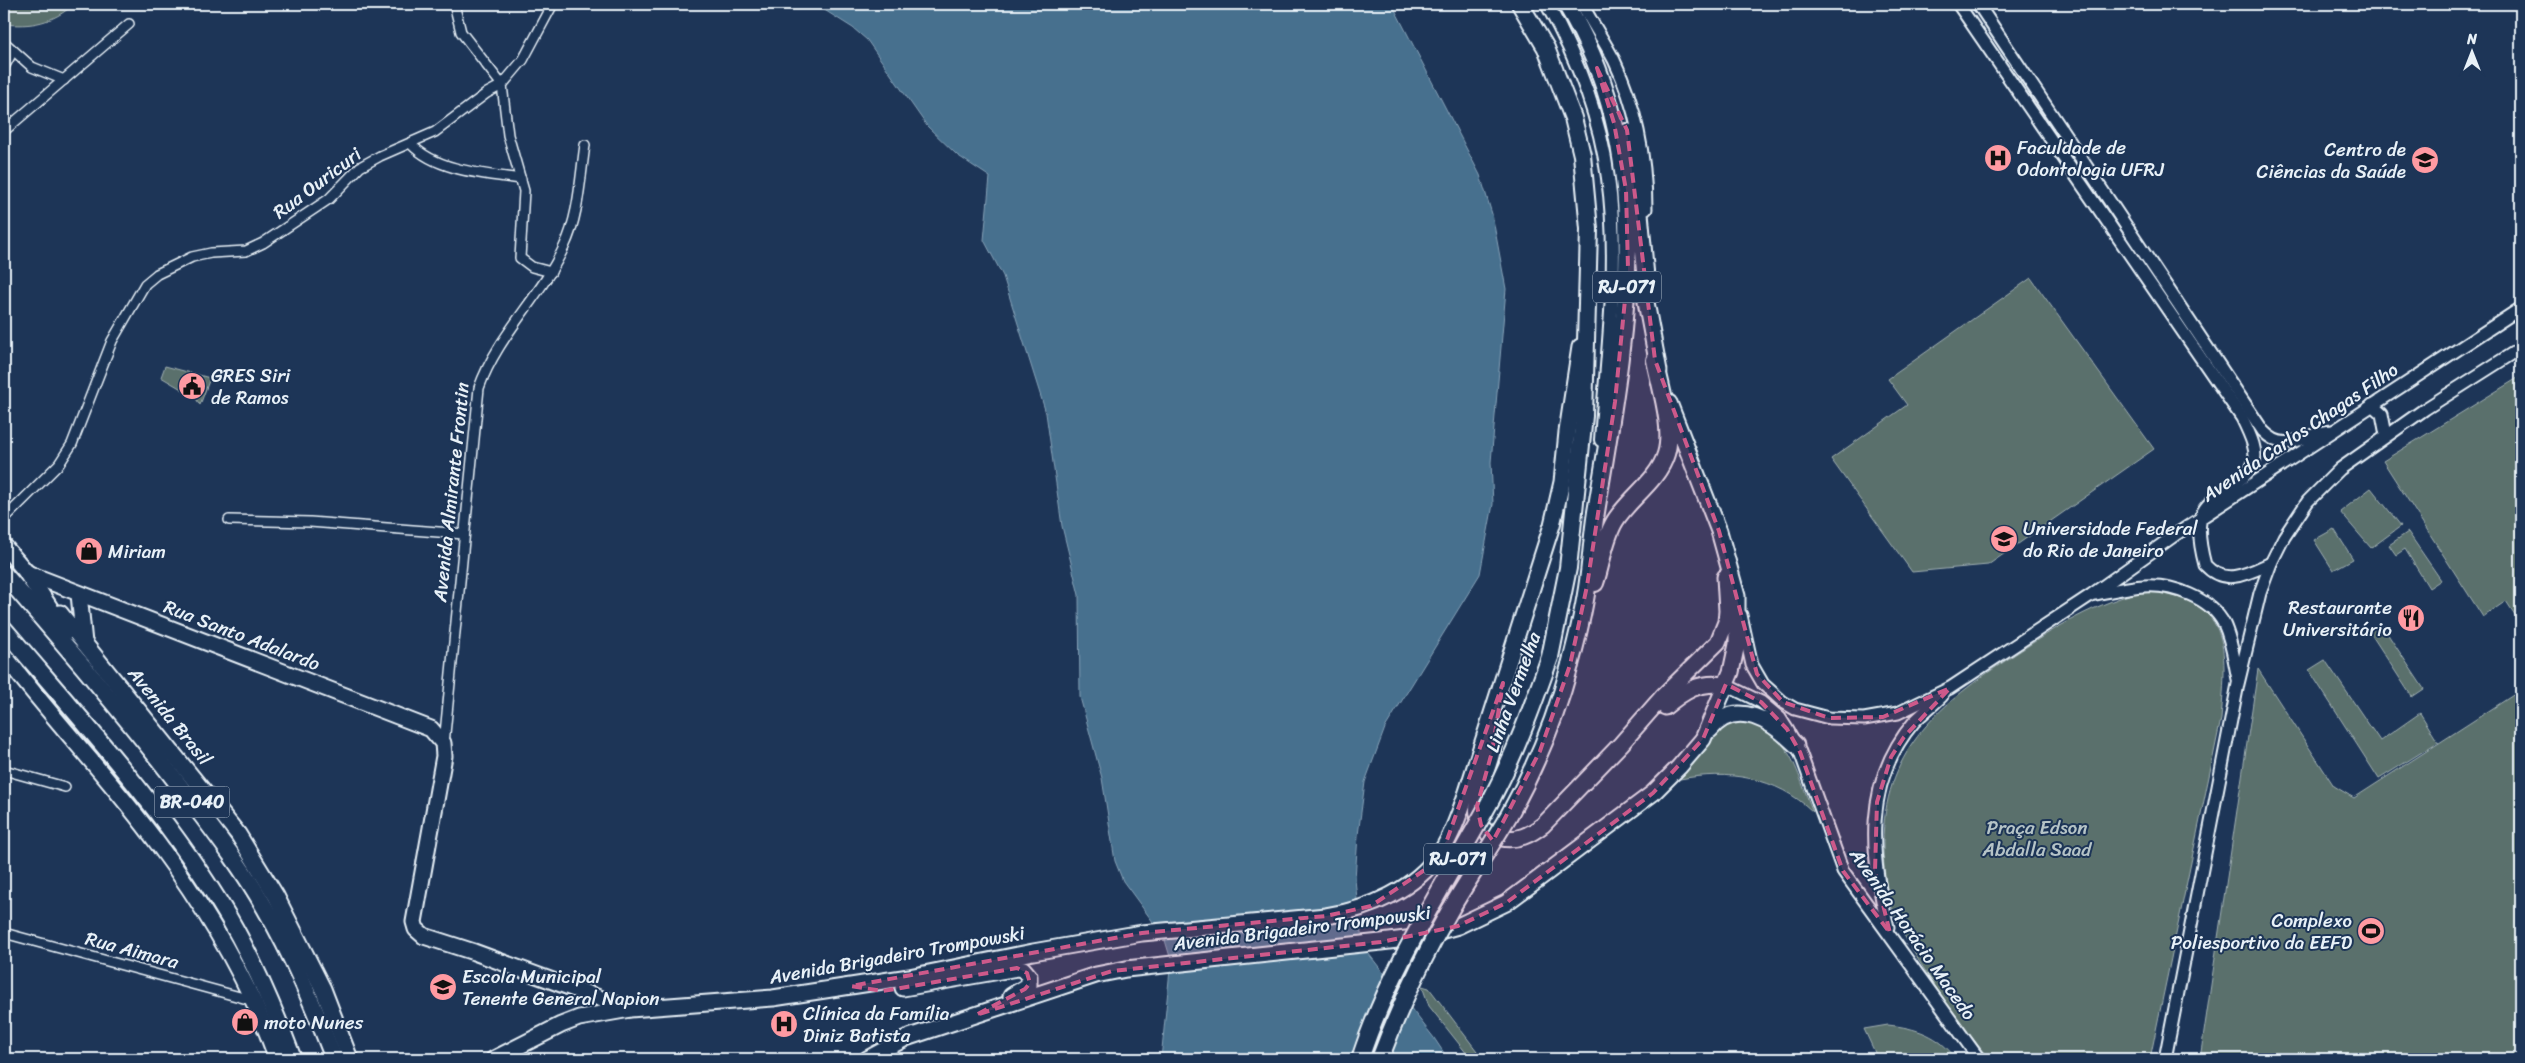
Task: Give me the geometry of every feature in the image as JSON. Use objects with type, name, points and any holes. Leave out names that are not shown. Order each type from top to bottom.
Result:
[{"type":"highway","name":"Linha Vermelha","points":[[1360,1059],[1385,996],[1516,748],[1550,657],[1568,568],[1583,426],[1590,229],[1582,155],[1573,118],[1546,48],[1520,4]]},
{"type":"highway","name":"RJ-071","points":[[1380,1059],[1402,1004],[1426,953],[1528,779],[1560,700],[1581,623],[1595,515],[1615,402],[1628,269],[1626,190],[1614,123],[1595,65],[1566,4]]},
{"type":"highway","points":[[1595,65],[1627,130],[1636,177],[1645,271]]},
{"type":"highway","name":"Avenida Brigadeiro Trompowski","points":[[867,1059],[906,1038],[1096,975],[1126,969],[1414,938],[1458,926],[1506,903],[1653,793],[1680,767],[1702,739],[1726,685],[1737,644],[1737,596],[1702,484],[1672,412],[1655,360],[1646,302],[1645,271]]},
{"type":"highway","name":"Linha Vermelha","points":[[1503,683],[1558,503],[1588,304]]},
{"type":"highway","points":[[1581,623],[1614,523],[1652,477],[1666,455],[1668,433],[1655,360]]},
{"type":"highway","name":"Avenida Brasil","points":[[4,546],[238,834],[276,896],[318,980],[350,1059]]},
{"type":"highway","points":[[1503,683],[1492,752],[1477,806],[1481,825],[1492,835],[1509,839],[1531,834],[1543,825],[1621,744],[1664,695],[1718,642],[1726,622],[1727,611],[1723,547]]},
{"type":"highway","points":[[27,573],[99,684]]},
{"type":"highway","name":"Rua Santo Adalardo","points":[[27,573],[438,739]]},
{"type":"highway","name":"Avenida Brasil","points":[[4,574],[134,725],[214,830],[266,908],[310,996],[334,1059]]},
{"type":"highway","points":[[79,594],[84,643]]},
{"type":"highway","name":"BR-040","points":[[4,630],[161,818],[211,890],[230,919],[259,976],[293,1059]]},
{"type":"highway","points":[[4,655],[157,842],[199,903],[228,951],[277,1059]]},
{"type":"highway","name":"Avenida Brigadeiro Trompowski","points":[[494,1059],[513,1047],[579,1018],[630,1009],[773,998],[909,978],[1034,952],[1142,933],[1350,912],[1387,898],[1423,871],[1440,852],[1455,824],[1503,683]]},
{"type":"highway","points":[[1621,744],[1689,688],[1704,684],[1726,685]]},
{"type":"highway","points":[[1702,739],[1721,719],[1742,714],[1752,715],[1769,722],[1796,745]]},
{"type":"highway","name":"Avenida Almirante Frontin","points":[[438,739],[414,922],[416,929],[424,936],[474,952],[630,1009]]},
{"type":"highway","points":[[851,986],[883,992],[1017,968],[1027,973],[1030,981],[1025,989],[976,1015]]},
{"type":"main road","points":[[1547,4],[1570,48],[1590,101],[1604,151],[1612,207],[1611,299],[1595,515]]},
{"type":"street","points":[[454,4],[461,32],[502,85],[508,135],[521,178],[524,206],[520,258],[532,267],[550,272]]},
{"type":"street","name":"Rua Ouricuri","points":[[4,519],[59,464],[72,444],[108,348],[122,320],[145,284],[157,274],[192,257],[211,252],[246,251],[263,243],[329,199],[360,167],[380,156],[435,132],[487,93],[502,85],[523,60],[553,4]]},
{"type":"street","name":"Avenida Brigadeiro Trompowski","points":[[1582,4],[1614,60],[1637,131],[1644,162],[1646,193],[1645,271]]},
{"type":"street","points":[[1958,4],[2242,418],[2253,441],[2256,454],[2254,467],[2244,478],[2209,502],[2200,519],[2205,565],[2215,573],[2231,578],[2271,563]]},
{"type":"street","points":[[1978,4],[2263,431],[2273,439],[2288,444],[2314,433],[2334,431]]},
{"type":"street","points":[[4,131],[129,24]]},
{"type":"street","points":[[4,42],[32,67],[64,80]]},
{"type":"street","points":[[4,67],[13,51]]},
{"type":"street","points":[[411,144],[426,156],[456,168],[521,178]]},
{"type":"street","name":"Avenida Almirante Frontin","points":[[438,739],[447,718],[479,388],[495,356],[550,272],[570,232],[585,145]]},
{"type":"street","name":"Avenida Carlos Chagas Filho","points":[[1737,596],[1752,665],[1772,693],[1795,709],[1829,718],[1883,717],[1898,714],[1950,688],[2091,595],[2200,519],[2372,404],[2521,308]]},
{"type":"street","points":[[2165,1059],[2238,684],[2260,593],[2271,563],[2294,520],[2324,483],[2386,435],[2521,348]]},
{"type":"street","points":[[2372,404],[2382,414],[2386,435]]},
{"type":"street","points":[[230,520],[310,522],[464,534]]},
{"type":"street","points":[[2091,595],[2146,586],[2182,592],[2199,600],[2216,612],[2223,624],[2238,684]]},
{"type":"street","name":"Avenida Horácio Macedo","points":[[1726,685],[1747,694],[1780,718],[1796,745],[1843,871],[1890,933],[1979,1059]]},
{"type":"street","name":"Avenida Carlos Chagas Filho","points":[[1890,933],[1875,872],[1874,828],[1877,802],[1892,757],[1904,737],[1914,722],[1950,688]]},
{"type":"street","points":[[438,739],[447,718]]},
{"type":"street","points":[[4,770],[65,787]]},
{"type":"street","name":"Rua Aimara","points":[[4,933],[251,1000]]},
{"type":"highlighted area","points":[[1597,68],[1627,130],[1655,360],[1719,531],[1757,674],[1783,702],[1829,718],[1883,717],[1950,688],[1904,737],[1891,757],[1877,802],[1875,872],[1890,933],[1843,871],[1800,752],[1787,729],[1761,702],[1726,684],[1703,739],[1653,793],[1506,903],[1458,926],[1381,942],[1112,971],[976,1015],[1025,989],[1030,983],[1027,973],[1017,968],[883,991],[851,986],[1142,933],[1326,916],[1371,906],[1423,871],[1447,840],[1503,683],[1492,752],[1477,806],[1481,825],[1493,841],[1540,751],[1570,665],[1587,586],[1615,402],[1628,269],[1626,190],[1614,123]]},
{"type":"green space","points":[[4,4],[74,4],[58,16],[41,22],[23,25],[4,24]]},
{"type":"green space","points":[[2031,278],[2154,449],[1988,565],[1912,572],[1831,459],[1907,405],[1888,379]]},
{"type":"green space","name":"GRES Siri de Ramos","points":[[165,366],[210,378],[200,405],[195,397],[161,377]]},
{"type":"green space","points":[[2521,376],[2521,624],[2506,601],[2483,617],[2383,461]]},
{"type":"green space","points":[[2371,488],[2401,526],[2371,548],[2340,512]]},
{"type":"green space","points":[[2334,529],[2353,559],[2333,570],[2314,540]]},
{"type":"green space","points":[[2408,532],[2441,580],[2429,588],[2405,549],[2396,555],[2389,545]]},
{"type":"green space","name":"Praça Edson Abdalla Saad","points":[[2142,591],[2172,596],[2194,604],[2209,615],[2218,630],[2223,648],[2224,669],[2221,719],[2151,1054],[2149,1059],[1989,1059],[1927,974],[1894,913],[1887,886],[1883,851],[1884,819],[1890,790],[1900,765],[1914,742],[1931,721],[1974,683],[2067,622],[2102,605]]},
{"type":"green space","points":[[2381,624],[2424,689],[2412,697],[2369,631]]},
{"type":"green space","points":[[2325,660],[2380,741],[2420,713],[2438,742],[2379,779],[2309,670]]},
{"type":"green space","name":"Complexo Poliesportivo da EEFD","points":[[2258,669],[2334,786],[2354,798],[2521,690],[2521,1059],[2200,1059]]},
{"type":"green space","points":[[1728,721],[1748,723],[1764,729],[1777,738],[1794,763],[1813,812],[1783,790],[1751,779],[1716,775],[1680,779],[1680,775]]},
{"type":"green space","points":[[1422,986],[1429,988],[1483,1059],[1471,1059],[1429,1006]]},
{"type":"green space","points":[[1888,1025],[1908,1028],[1934,1038],[1956,1059],[1878,1059],[1864,1029]]},
{"type":"water","points":[[815,4],[1392,4],[1480,175],[1492,214],[1506,289],[1491,462],[1493,504],[1480,574],[1385,728],[1365,782],[1358,835],[1355,879],[1360,929],[1365,949],[1448,1059],[1161,1059],[1171,960],[1164,937],[1123,881],[1115,861],[1102,778],[1080,697],[1079,595],[1062,526],[1046,413],[1003,276],[984,240],[990,177],[957,155],[927,126],[867,40],[853,28]]},
{"type":"place","name":"Faculdade de Odontologia UFRJ","points":[[1998,158]]},
{"type":"place","name":"Centro de Ciências da Saúde","points":[[2425,160]]},
{"type":"place","name":"GRES Siri de Ramos","points":[[192,386]]},
{"type":"place","name":"Universidade Federal do Rio de Janeiro","points":[[2004,539]]},
{"type":"place","name":"Miriam","points":[[89,551]]},
{"type":"place","name":"Restaurante Universitário","points":[[2411,618]]},
{"type":"place","name":"Complexo Poliesportivo da EEFD","points":[[2371,931]]},
{"type":"place","name":"Escola Municipal Tenente General Napion","points":[[443,987]]},
{"type":"place","name":"moto Nunes","points":[[245,1022]]},
{"type":"place","name":"Clínica da Família Diniz Batista","points":[[784,1024]]}]
